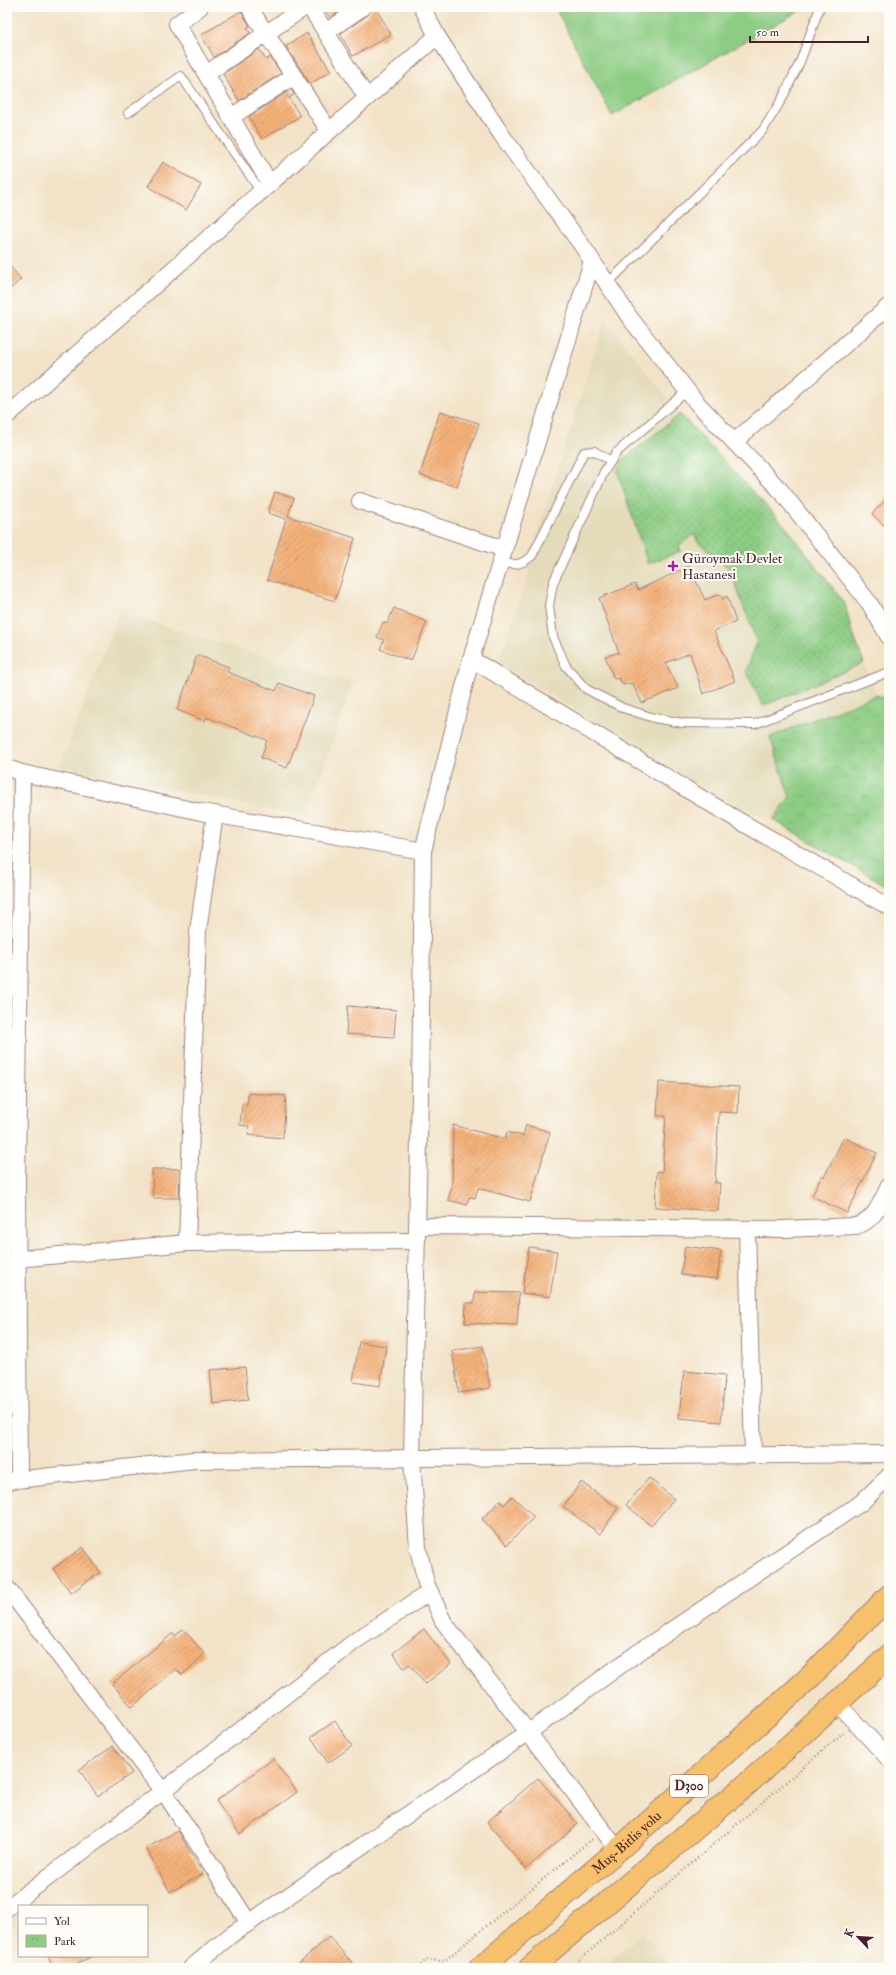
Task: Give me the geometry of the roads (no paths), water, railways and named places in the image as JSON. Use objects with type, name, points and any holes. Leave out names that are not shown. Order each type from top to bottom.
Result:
[{"type":"highway","name":"Muş-Bitlis yolu","points":[[480,1968],[618,1850],[810,1677],[889,1596]]},
{"type":"highway","name":"D300","points":[[530,1968],[745,1786],[889,1656]]},
{"type":"street","points":[[200,7],[177,24],[231,117],[266,188]]},
{"type":"street","points":[[249,7],[329,131]]},
{"type":"street","points":[[206,74],[305,7]]},
{"type":"street","points":[[310,7],[367,98]]},
{"type":"street","points":[[326,32],[364,7]]},
{"type":"street","points":[[422,7],[436,36],[501,134],[592,261],[630,318],[688,391],[781,491],[870,604],[889,637]]},
{"type":"street","points":[[7,416],[436,36]]},
{"type":"street","points":[[231,117],[294,76]]},
{"type":"street","points":[[592,261],[471,659],[423,851],[412,1458],[418,1548],[426,1583],[443,1621],[618,1850]]},
{"type":"street","points":[[734,442],[889,306]]},
{"type":"street","points":[[360,501],[502,556]]},
{"type":"street","points":[[471,659],[731,816],[889,907]]},
{"type":"street","points":[[7,768],[22,773],[215,814],[423,851]]},
{"type":"street","points":[[22,773],[12,1259],[13,1480],[194,1460],[889,1454]]},
{"type":"street","points":[[187,1243],[198,931],[215,814]]},
{"type":"street","points":[[12,1259],[187,1243],[417,1233],[784,1229],[861,1225],[874,1215],[889,1186]]},
{"type":"street","points":[[747,1229],[753,1454]]},
{"type":"street","points":[[192,1968],[249,1923],[529,1732],[636,1654],[862,1502],[889,1476]]},
{"type":"street","points":[[7,1588],[163,1791],[249,1923]]},
{"type":"street","points":[[7,1908],[163,1791],[355,1641],[430,1592]]},
{"type":"street","points":[[837,1703],[889,1759]]},
{"type":"lane","points":[[607,284],[763,130],[782,99],[800,62],[820,7]]},
{"type":"lane","points":[[128,113],[180,76],[266,188]]},
{"type":"lane","points":[[688,391],[616,453],[552,583],[549,606],[553,637],[566,666],[586,689],[623,708],[654,718],[683,723],[755,724],[889,672]]},
{"type":"lane","points":[[502,556],[512,566],[520,564],[532,556],[584,452],[594,451],[611,461]]},
{"type":"place","name":"Güroymak Devlet Hastanesi","points":[[673,566]]}]
